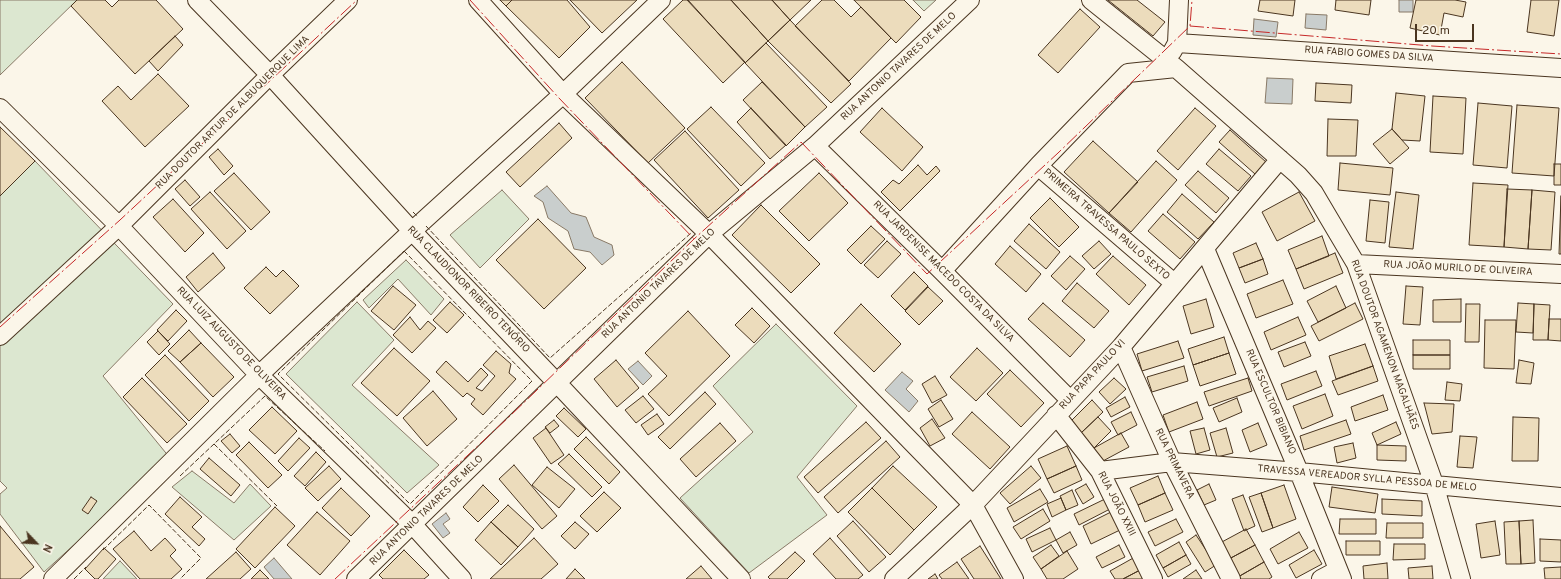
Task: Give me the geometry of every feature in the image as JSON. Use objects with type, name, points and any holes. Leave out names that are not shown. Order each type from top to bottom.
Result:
[{"type":"street","name":"RUA CLAUDIONOR RIBEIRO TENÓRIO","points":[[197,0],[270,75],[412,231],[741,579]]},
{"type":"street","name":"RUA DOUTOR ARTUR DE ALBUQUERQUE LIMA","points":[[0,336],[119,226],[270,75],[348,0]]},
{"type":"street","points":[[478,0],[563,94],[709,234],[973,505],[1014,579]]},
{"type":"street","points":[[53,579],[259,375],[412,231],[563,94],[660,0]]},
{"type":"street","name":"RUA ANTONIO TAVARES DE MELO","points":[[356,579],[413,525],[709,234],[815,146],[970,0]]},
{"type":"street","name":"RUA DOUTOR AGAMENON MAGALHÃES","points":[[1092,0],[1172,64],[1280,159],[1308,185],[1314,194],[1356,264],[1434,484],[1461,579]]},
{"type":"street","points":[[942,271],[1038,166],[1128,73],[1172,64],[1177,42],[1179,0]]},
{"type":"street","name":"RUA FABIO GOMES DA SILVA","points":[[1177,42],[1561,68]]},
{"type":"street","name":"RUA LUIZ AUGUSTO DE OLIVEIRA","points":[[0,108],[119,226],[259,375],[413,525],[462,579]]},
{"type":"street","name":"RUA JARDENISE MACEDO COSTA DA SILVA","points":[[815,146],[1070,400]]},
{"type":"street","name":"RUA PAPA PAULO VI","points":[[894,579],[973,505],[1121,347],[1280,159]]},
{"type":"street","name":"PRIMEIRA TRAVESSA PAULO SEXTO","points":[[1038,166],[1174,283]]},
{"type":"street","name":"RUA ESCULTOR BIBIANO","points":[[1205,249],[1299,472],[1340,574]]},
{"type":"street","name":"RUA JOÃO MURILO DE OLIVEIRA","points":[[1356,264],[1561,274]]},
{"type":"street","name":"RUA PRIMAVERA","points":[[1121,347],[1172,462],[1231,579]]},
{"type":"street","name":"RUA JOÃO XXIII","points":[[1056,415],[1100,471],[1153,579]]},
{"type":"street","name":"TRAVESSA VEREADOR SYLLA PESSOA DE MELO","points":[[1100,471],[1172,462],[1434,484],[1561,498]]},
{"type":"street","points":[[1321,579],[1340,574]]},
{"type":"green space","points":[[0,0],[77,0],[0,75]]},
{"type":"green space","points":[[913,0],[936,0],[924,11]]},
{"type":"green space","points":[[35,161],[173,304],[103,376],[170,458],[44,572],[0,514],[0,494],[7,488],[0,481],[0,196]]},
{"type":"green space","points":[[502,190],[529,219],[480,268],[450,235]]},
{"type":"green space","points":[[406,260],[444,299],[431,315],[398,279],[369,308],[363,300]]},
{"type":"green space","points":[[357,302],[394,340],[352,385],[439,465],[407,493],[286,374]]},
{"type":"green space","points":[[776,324],[857,406],[797,477],[827,515],[749,573],[680,498],[753,432],[713,386]]},
{"type":"green space","points":[[192,471],[234,503],[250,484],[271,506],[234,540],[172,487]]},
{"type":"green space","points":[[120,561],[137,579],[103,579]]},
{"type":"shaded area","points":[[1399,0],[1413,0],[1413,12],[1399,12]]},
{"type":"shaded area","points":[[1306,14],[1327,15],[1326,30],[1305,28]]},
{"type":"shaded area","points":[[1254,19],[1278,22],[1276,37],[1253,35]]},
{"type":"shaded area","points":[[1267,78],[1293,79],[1292,104],[1265,103]]},
{"type":"shaded area","points":[[547,186],[571,213],[586,217],[594,237],[612,245],[614,255],[602,265],[590,252],[574,249],[568,231],[548,218],[543,202],[534,196]]},
{"type":"shaded area","points":[[638,361],[652,376],[643,385],[628,369]]},
{"type":"shaded area","points":[[902,372],[913,381],[906,389],[918,401],[909,412],[885,390]]},
{"type":"shaded area","points":[[446,513],[450,519],[443,524],[450,533],[443,538],[432,524]]},
{"type":"shaded area","points":[[274,558],[292,579],[274,579],[264,567]]},
{"type":"building","points":[[77,0],[105,0],[112,7],[119,0],[156,0],[183,29],[135,74],[71,6]]},
{"type":"building","points":[[500,0],[512,0],[506,6]]},
{"type":"building","points":[[512,0],[567,0],[590,27],[559,58],[506,6]]},
{"type":"building","points":[[570,0],[637,0],[602,33]]},
{"type":"building","points":[[683,0],[687,0],[745,62],[723,83],[663,19]]},
{"type":"building","points":[[688,0],[731,0],[768,41],[745,63]]},
{"type":"building","points":[[731,0],[772,0],[790,20],[768,41]]},
{"type":"building","points":[[772,0],[811,0],[790,20]]},
{"type":"building","points":[[822,0],[834,0],[851,17],[861,7],[891,38],[849,81],[795,26]]},
{"type":"building","points":[[854,0],[904,0],[921,17],[896,43]]},
{"type":"building","points":[[1108,0],[1137,0],[1165,22],[1153,36]]},
{"type":"building","points":[[1260,0],[1295,0],[1293,16],[1258,11]]},
{"type":"building","points":[[1336,0],[1371,0],[1369,15],[1335,10]]},
{"type":"building","points":[[1416,0],[1455,0],[1466,2],[1463,17],[1444,13],[1440,35],[1410,28]]},
{"type":"building","points":[[1531,0],[1559,0],[1554,36],[1527,32]]},
{"type":"building","points":[[1080,9],[1100,27],[1058,73],[1038,55]]},
{"type":"building","points":[[790,20],[851,84],[831,103],[768,41]]},
{"type":"building","points":[[175,36],[183,45],[158,71],[149,61]]},
{"type":"building","points":[[766,43],[827,107],[805,127],[745,63]]},
{"type":"building","points":[[622,62],[685,128],[648,163],[585,98]]},
{"type":"building","points":[[158,74],[189,106],[145,147],[102,101],[118,86],[131,100]]},
{"type":"building","points":[[762,82],[805,127],[786,146],[743,100]]},
{"type":"building","points":[[1316,83],[1352,85],[1351,103],[1315,101]]},
{"type":"building","points":[[1396,93],[1425,96],[1420,141],[1402,140],[1392,129]]},
{"type":"building","points":[[1433,96],[1466,98],[1463,154],[1430,152]]},
{"type":"building","points":[[1478,103],[1512,106],[1507,168],[1473,165]]},
{"type":"building","points":[[1517,105],[1559,108],[1554,176],[1512,173]]},
{"type":"building","points":[[711,107],[765,163],[741,186],[687,129]]},
{"type":"building","points":[[751,108],[786,145],[770,159],[737,122]]},
{"type":"building","points":[[882,108],[923,147],[902,171],[860,132]]},
{"type":"building","points":[[1195,108],[1216,126],[1178,170],[1157,151]]},
{"type":"building","points":[[1328,119],[1358,120],[1356,156],[1327,156]]},
{"type":"building","points":[[559,123],[572,138],[520,187],[506,172]]},
{"type":"building","points":[[0,127],[35,161],[0,196]]},
{"type":"building","points":[[1392,129],[1409,148],[1390,164],[1373,144]]},
{"type":"building","points":[[1230,130],[1266,162],[1255,174],[1219,142]]},
{"type":"building","points":[[685,131],[739,190],[708,218],[654,160]]},
{"type":"building","points":[[1093,141],[1138,182],[1109,213],[1064,172]]},
{"type":"building","points":[[218,149],[233,166],[224,175],[209,157]]},
{"type":"building","points":[[1219,149],[1251,176],[1238,191],[1206,164]]},
{"type":"building","points":[[1156,161],[1177,180],[1131,232],[1109,213]]},
{"type":"building","points":[[1340,163],[1393,168],[1390,195],[1338,190]]},
{"type":"building","points":[[1554,164],[1561,164],[1561,185],[1554,185]]},
{"type":"building","points":[[918,165],[927,175],[936,166],[940,171],[900,211],[881,192],[893,180],[899,184]]},
{"type":"building","points":[[1198,171],[1229,198],[1216,213],[1185,185]]},
{"type":"building","points":[[234,173],[270,212],[251,230],[214,191]]},
{"type":"building","points":[[819,173],[848,203],[809,241],[779,211]]},
{"type":"building","points":[[185,180],[200,197],[190,206],[175,189]]},
{"type":"building","points":[[1473,183],[1508,185],[1504,247],[1469,245]]},
{"type":"building","points":[[1507,189],[1532,190],[1528,249],[1504,247]]},
{"type":"building","points":[[1532,190],[1555,192],[1551,250],[1528,249]]},
{"type":"building","points":[[210,192],[246,231],[227,249],[191,209]]},
{"type":"building","points":[[1299,192],[1315,221],[1277,241],[1262,212]]},
{"type":"building","points":[[1396,192],[1419,195],[1413,249],[1389,247]]},
{"type":"building","points":[[1182,194],[1214,222],[1198,239],[1167,212]]},
{"type":"building","points":[[1561,196],[1561,254],[1559,254]]},
{"type":"building","points":[[1050,198],[1079,227],[1059,247],[1030,218]]},
{"type":"building","points":[[173,199],[204,233],[185,252],[153,217]]},
{"type":"building","points":[[1370,200],[1389,202],[1385,243],[1366,241]]},
{"type":"building","points":[[761,205],[820,264],[791,293],[732,235]]},
{"type":"building","points":[[1163,214],[1195,242],[1180,259],[1148,231]]},
{"type":"building","points":[[538,219],[586,268],[544,309],[496,260]]},
{"type":"building","points":[[1029,224],[1060,252],[1046,269],[1014,241]]},
{"type":"building","points":[[871,226],[885,239],[861,264],[847,250]]},
{"type":"building","points":[[1322,236],[1329,256],[1296,269],[1288,250]]},
{"type":"building","points":[[887,241],[901,254],[878,278],[864,265]]},
{"type":"building","points":[[1099,241],[1111,254],[1094,269],[1082,256]]},
{"type":"building","points":[[1256,243],[1263,259],[1239,268],[1233,253]]},
{"type":"building","points":[[1010,246],[1041,274],[1026,292],[995,264]]},
{"type":"building","points":[[213,253],[225,268],[198,292],[186,277]]},
{"type":"building","points":[[1335,253],[1343,273],[1304,289],[1296,269]]},
{"type":"building","points":[[1070,256],[1085,269],[1066,290],[1051,276]]},
{"type":"building","points":[[1113,256],[1146,285],[1129,305],[1096,274]]},
{"type":"building","points":[[1263,259],[1268,274],[1245,283],[1239,268]]},
{"type":"building","points":[[266,267],[276,277],[283,270],[299,286],[270,314],[244,288]]},
{"type":"building","points":[[914,272],[928,286],[905,310],[891,296]]},
{"type":"building","points":[[1283,280],[1293,304],[1256,318],[1247,294]]},
{"type":"building","points":[[1077,283],[1109,311],[1094,328],[1062,301]]},
{"type":"building","points":[[393,286],[416,305],[394,330],[371,311]]},
{"type":"building","points":[[1336,286],[1346,308],[1318,322],[1307,301]]},
{"type":"building","points":[[1406,286],[1423,287],[1420,325],[1403,324]]},
{"type":"building","points":[[928,287],[943,301],[919,325],[905,311]]},
{"type":"building","points":[[1206,299],[1214,327],[1191,334],[1183,306]]},
{"type":"building","points":[[1461,299],[1461,322],[1433,322],[1433,300]]},
{"type":"building","points":[[450,302],[464,315],[447,333],[433,320]]},
{"type":"building","points":[[1043,303],[1085,340],[1070,357],[1028,319]]},
{"type":"building","points":[[1355,303],[1363,319],[1319,341],[1311,326]]},
{"type":"building","points":[[1518,303],[1534,304],[1533,333],[1516,332]]},
{"type":"building","points":[[861,304],[901,344],[874,372],[834,333]]},
{"type":"building","points":[[1466,304],[1480,304],[1479,342],[1465,342]]},
{"type":"building","points":[[1534,304],[1550,305],[1548,340],[1533,340]]},
{"type":"building","points":[[752,308],[770,326],[754,343],[735,325]]},
{"type":"building","points":[[176,310],[187,321],[168,341],[157,330]]},
{"type":"building","points":[[688,311],[730,356],[669,416],[648,394],[667,376],[645,353]]},
{"type":"building","points":[[410,317],[420,330],[428,321],[436,328],[412,353],[393,335]]},
{"type":"building","points":[[1298,317],[1306,335],[1271,350],[1264,332]]},
{"type":"building","points":[[1549,319],[1561,319],[1561,341],[1548,340]]},
{"type":"building","points":[[1485,320],[1516,320],[1514,369],[1484,368]]},
{"type":"building","points":[[189,330],[201,343],[180,362],[168,351]]},
{"type":"building","points":[[158,331],[170,344],[159,355],[147,342]]},
{"type":"building","points":[[1224,337],[1229,353],[1193,365],[1188,349]]},
{"type":"building","points":[[1413,340],[1450,340],[1450,355],[1413,355]]},
{"type":"building","points":[[1178,341],[1184,358],[1142,371],[1137,354]]},
{"type":"building","points":[[1305,342],[1311,356],[1284,367],[1278,352]]},
{"type":"building","points":[[201,343],[234,377],[213,397],[180,362]]},
{"type":"building","points":[[1365,344],[1373,366],[1336,379],[1329,356]]},
{"type":"building","points":[[394,348],[430,381],[397,416],[361,383]]},
{"type":"building","points":[[977,348],[1003,373],[976,401],[950,377]]},
{"type":"building","points":[[496,351],[511,364],[509,373],[516,379],[483,415],[471,404],[475,399],[467,393],[463,397],[436,372],[446,361],[468,382],[481,368],[488,375],[476,388],[482,391],[495,376],[483,365]]},
{"type":"building","points":[[1229,353],[1236,374],[1200,386],[1193,365]]},
{"type":"building","points":[[165,355],[209,401],[189,421],[145,375]]},
{"type":"building","points":[[1413,355],[1450,355],[1450,369],[1413,369]]},
{"type":"building","points":[[616,360],[639,388],[617,407],[594,379]]},
{"type":"building","points":[[1519,360],[1534,363],[1531,384],[1516,383]]},
{"type":"building","points":[[1184,366],[1188,381],[1152,392],[1147,377]]},
{"type":"building","points":[[1373,366],[1378,381],[1338,395],[1332,381]]},
{"type":"building","points":[[1010,370],[1044,403],[1021,427],[987,394]]},
{"type":"building","points":[[1316,371],[1322,386],[1287,400],[1281,384]]},
{"type":"building","points":[[935,376],[947,395],[932,403],[922,384]]},
{"type":"building","points":[[142,378],[187,424],[167,443],[123,397]]},
{"type":"building","points":[[1114,378],[1126,389],[1110,404],[1099,392]]},
{"type":"building","points":[[1248,378],[1252,391],[1209,406],[1204,392]]},
{"type":"building","points":[[1447,382],[1462,384],[1460,401],[1445,400]]},
{"type":"building","points":[[433,391],[457,419],[427,446],[403,418]]},
{"type":"building","points":[[705,392],[716,404],[670,449],[658,437]]},
{"type":"building","points":[[1325,394],[1333,416],[1302,429],[1293,406]]},
{"type":"building","points":[[1383,395],[1388,410],[1355,421],[1351,407]]},
{"type":"building","points":[[643,396],[654,409],[636,423],[625,410]]},
{"type":"building","points":[[1125,397],[1130,407],[1111,417],[1106,408]]},
{"type":"building","points":[[1237,398],[1242,412],[1219,422],[1213,408]]},
{"type":"building","points":[[941,400],[953,419],[939,427],[928,409]]},
{"type":"building","points":[[1092,400],[1103,412],[1081,433],[1070,422]]},
{"type":"building","points":[[1197,402],[1203,419],[1169,432],[1163,415]]},
{"type":"building","points":[[1424,403],[1454,404],[1452,432],[1432,434]]},
{"type":"building","points":[[272,407],[297,431],[275,454],[249,430]]},
{"type":"building","points":[[564,408],[586,429],[578,437],[556,416]]},
{"type":"building","points":[[972,412],[1010,447],[990,469],[952,434]]},
{"type":"building","points":[[1131,412],[1137,425],[1118,435],[1111,422]]},
{"type":"building","points":[[657,414],[664,424],[648,435],[641,425]]},
{"type":"building","points":[[1098,417],[1111,431],[1094,448],[1081,433]]},
{"type":"building","points":[[1513,417],[1539,418],[1538,461],[1512,461]]},
{"type":"building","points":[[932,419],[945,438],[930,446],[920,428]]},
{"type":"building","points":[[554,420],[559,426],[550,433],[545,427]]},
{"type":"building","points":[[1346,420],[1351,434],[1304,450],[1300,436]]},
{"type":"building","points":[[866,422],[881,438],[818,493],[804,477]]},
{"type":"building","points":[[1396,422],[1401,434],[1377,445],[1372,433]]},
{"type":"building","points":[[720,423],[736,441],[696,477],[680,459]]},
{"type":"building","points":[[1258,423],[1267,445],[1250,452],[1242,430]]},
{"type":"building","points":[[546,428],[564,455],[551,464],[533,438]]},
{"type":"building","points":[[1204,428],[1210,450],[1196,454],[1190,431]]},
{"type":"building","points":[[1226,428],[1233,453],[1217,457],[1210,433]]},
{"type":"building","points":[[1121,433],[1129,447],[1101,462],[1094,448]]},
{"type":"building","points":[[230,434],[240,446],[232,453],[221,441]]},
{"type":"building","points":[[1460,436],[1477,437],[1473,468],[1457,467]]},
{"type":"building","points":[[586,437],[620,472],[609,484],[574,449]]},
{"type":"building","points":[[299,438],[310,448],[288,471],[278,461]]},
{"type":"building","points":[[886,441],[900,457],[838,513],[824,497]]},
{"type":"building","points":[[249,442],[282,475],[268,488],[236,455]]},
{"type":"building","points":[[1353,443],[1356,458],[1337,463],[1334,447]]},
{"type":"building","points":[[1377,445],[1406,446],[1406,461],[1377,460]]},
{"type":"building","points":[[1067,446],[1076,466],[1047,479],[1038,459]]},
{"type":"building","points":[[316,452],[326,462],[305,486],[294,476]]},
{"type":"building","points":[[569,454],[602,487],[592,497],[558,464]]},
{"type":"building","points":[[209,458],[240,485],[231,496],[200,469]]},
{"type":"building","points":[[514,465],[557,516],[542,529],[499,479]]},
{"type":"building","points":[[329,466],[341,479],[318,501],[305,488]]},
{"type":"building","points":[[893,466],[937,507],[914,530],[872,488]]},
{"type":"building","points":[[1031,466],[1041,478],[1010,504],[1000,493]]},
{"type":"building","points":[[1076,466],[1082,480],[1054,493],[1047,479]]},
{"type":"building","points":[[547,467],[575,489],[559,508],[532,485]]},
{"type":"building","points":[[1158,476],[1165,493],[1138,505],[1130,488]]},
{"type":"building","points":[[1086,484],[1094,497],[1083,504],[1075,490]]},
{"type":"building","points":[[1209,484],[1216,500],[1204,505],[1197,490]]},
{"type":"building","points":[[483,485],[499,501],[478,522],[463,507]]},
{"type":"building","points":[[1284,485],[1296,519],[1273,528],[1261,493]]},
{"type":"building","points":[[1332,487],[1378,494],[1375,513],[1329,507]]},
{"type":"building","points":[[341,488],[370,516],[351,536],[322,508]]},
{"type":"building","points":[[872,488],[914,530],[890,555],[848,512]]},
{"type":"building","points":[[1040,489],[1048,502],[1014,522],[1007,508]]},
{"type":"building","points":[[1072,490],[1078,505],[1066,510],[1060,496]]},
{"type":"building","points":[[604,492],[621,508],[597,532],[580,516]]},
{"type":"building","points":[[1165,493],[1173,510],[1145,522],[1138,505]]},
{"type":"building","points":[[1261,493],[1273,528],[1262,532],[1249,497]]},
{"type":"building","points":[[1243,495],[1255,526],[1244,531],[1232,499]]},
{"type":"building","points":[[91,497],[97,501],[88,514],[82,510]]},
{"type":"building","points":[[180,497],[202,517],[192,527],[205,539],[199,546],[165,514]]},
{"type":"building","points":[[1061,498],[1066,510],[1052,517],[1047,504]]},
{"type":"building","points":[[1105,499],[1110,509],[1079,525],[1074,514]]},
{"type":"building","points":[[1382,499],[1422,501],[1422,516],[1382,514]]},
{"type":"building","points":[[508,505],[534,529],[518,547],[491,522]]},
{"type":"building","points":[[275,507],[295,526],[255,568],[236,549]]},
{"type":"building","points":[[1043,509],[1050,521],[1021,539],[1013,527]]},
{"type":"building","points":[[317,512],[350,541],[320,575],[287,545]]},
{"type":"building","points":[[1111,512],[1120,530],[1091,544],[1083,526]]},
{"type":"building","points":[[1176,519],[1183,532],[1155,546],[1148,532]]},
{"type":"building","points":[[1340,519],[1376,519],[1376,534],[1339,534]]},
{"type":"building","points":[[1533,520],[1535,563],[1521,564],[1519,521]]},
{"type":"building","points":[[853,521],[886,557],[869,572],[837,536]]},
{"type":"building","points":[[1495,521],[1500,555],[1481,558],[1476,524]]},
{"type":"building","points":[[1519,521],[1521,564],[1506,564],[1504,522]]},
{"type":"building","points":[[491,522],[518,547],[501,565],[475,540]]},
{"type":"building","points":[[575,522],[589,534],[575,549],[561,536]]},
{"type":"building","points":[[1387,523],[1423,523],[1423,538],[1386,538]]},
{"type":"building","points":[[0,526],[34,567],[20,579],[0,579]]},
{"type":"building","points":[[1050,528],[1056,540],[1032,552],[1026,539]]},
{"type":"building","points":[[1246,529],[1255,545],[1229,559],[1220,543]]},
{"type":"building","points":[[134,531],[151,551],[165,538],[176,550],[170,556],[182,569],[171,579],[140,579],[113,549]]},
{"type":"building","points":[[1070,532],[1077,545],[1063,553],[1056,540]]},
{"type":"building","points":[[1299,532],[1308,548],[1278,564],[1270,549]]},
{"type":"building","points":[[1196,535],[1216,565],[1205,572],[1186,542]]},
{"type":"building","points":[[534,538],[558,564],[541,579],[490,579]]},
{"type":"building","points":[[830,538],[863,575],[858,579],[836,579],[813,554]]},
{"type":"building","points":[[1540,539],[1561,540],[1561,562],[1540,561]]},
{"type":"building","points":[[1346,541],[1380,541],[1380,555],[1346,555]]},
{"type":"building","points":[[1179,542],[1186,555],[1163,568],[1156,555]]},
{"type":"building","points":[[1394,544],[1425,544],[1425,559],[1393,560]]},
{"type":"building","points":[[1051,545],[1059,556],[1041,569],[1033,557]]},
{"type":"building","points":[[1119,545],[1125,557],[1102,568],[1096,557]]},
{"type":"building","points":[[1255,545],[1264,562],[1238,577],[1229,559]]},
{"type":"building","points":[[980,546],[1001,579],[974,579],[961,559]]},
{"type":"building","points":[[104,548],[116,559],[98,579],[95,579],[85,569]]},
{"type":"building","points":[[404,550],[429,575],[424,579],[383,579],[379,575]]},
{"type":"building","points":[[1314,550],[1322,564],[1296,578],[1289,565]]},
{"type":"building","points":[[1067,551],[1078,569],[1063,579],[1047,579],[1041,569]]},
{"type":"building","points":[[236,552],[251,569],[240,579],[206,579]]},
{"type":"building","points":[[795,552],[805,561],[787,579],[770,579],[768,577]]},
{"type":"building","points":[[1186,555],[1191,564],[1168,577],[1163,568]]},
{"type":"building","points":[[1135,557],[1142,569],[1123,579],[1115,579],[1110,571]]},
{"type":"building","points":[[957,562],[969,579],[942,579],[939,575]]},
{"type":"building","points":[[1264,562],[1272,577],[1269,579],[1240,579],[1238,577]]},
{"type":"building","points":[[1387,563],[1388,579],[1364,579],[1363,566]]},
{"type":"building","points":[[701,566],[712,579],[686,579]]},
{"type":"building","points":[[1432,566],[1433,579],[1409,579],[1408,568]]},
{"type":"building","points":[[1561,567],[1561,579],[1545,579],[1544,568]]},
{"type":"building","points":[[575,569],[585,579],[566,579]]},
{"type":"building","points":[[1142,569],[1147,579],[1123,579]]},
{"type":"building","points":[[260,570],[269,579],[251,579]]},
{"type":"building","points":[[1196,570],[1202,579],[1183,579]]},
{"type":"building","points":[[935,574],[938,579],[928,579]]},
{"type":"fence","points":[[413,212],[418,217]]},
{"type":"fence","points":[[426,226],[550,358],[691,233]]},
{"type":"fence","points":[[404,251],[532,381],[410,504],[278,374],[404,251]]},
{"type":"fence","points":[[180,476],[265,396],[325,451]]},
{"type":"fence","points":[[214,444],[277,506]]},
{"type":"fence","points":[[103,550],[149,505],[201,558],[180,579]]},
{"type":"fence","points":[[74,579],[86,567]]},
{"type":"power","points":[[0,327],[120,220],[357,0]]},
{"type":"power","points":[[470,0],[558,97],[694,239]]},
{"type":"power","points":[[335,579],[511,415],[694,239],[801,142],[927,274],[1058,153],[1190,26],[1192,0]]},
{"type":"power","points":[[1190,26],[1432,46],[1561,54]]}]
